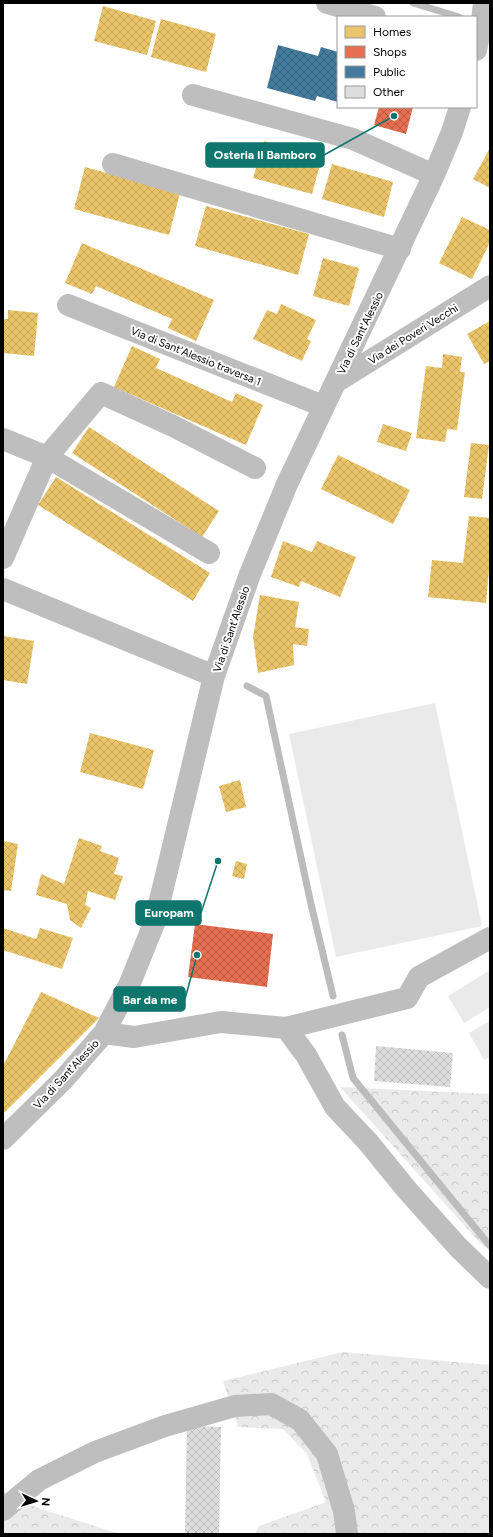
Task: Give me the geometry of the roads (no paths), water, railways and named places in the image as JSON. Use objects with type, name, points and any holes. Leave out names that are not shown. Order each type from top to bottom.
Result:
[{"type":"street","points":[[327,3],[372,16]]},
{"type":"street","points":[[480,48],[484,3]]},
{"type":"street","points":[[193,95],[353,139],[434,175]]},
{"type":"street","name":"Via di Sant'Alessio","points":[[3,1139],[64,1080],[104,1032],[130,984],[155,921],[214,676],[250,574],[287,484],[434,175],[452,132],[460,108]]},
{"type":"street","points":[[113,164],[400,248]]},
{"type":"street","name":"Via dei Poveri Vecchi","points":[[336,382],[490,286]]},
{"type":"street","name":"Via di Sant'Alessio traversa 1","points":[[68,305],[323,406]]},
{"type":"street","points":[[3,558],[47,457],[101,393],[173,426],[255,468]]},
{"type":"street","points":[[3,439],[47,457],[209,552]]},
{"type":"street","points":[[3,589],[214,676]]},
{"type":"street","points":[[104,1032],[134,1037],[221,1022],[286,1028],[407,998],[419,977],[490,938]]},
{"type":"street","points":[[286,1028],[306,1055],[335,1107],[368,1142],[407,1190],[458,1247],[490,1278]]},
{"type":"street","points":[[3,1510],[39,1480],[95,1452],[165,1426],[235,1406],[271,1404],[300,1420],[327,1454],[344,1511],[347,1534]]},
{"type":"waterway","points":[[413,3],[456,16]]},
{"type":"waterway","points":[[247,686],[266,696],[311,904],[333,996]]},
{"type":"waterway","points":[[342,1035],[353,1078],[490,1246]]},
{"type":"place","name":"Osteria Il Bamboro","points":[[394,116]]},
{"type":"place","name":"Europam","points":[[218,861]]},
{"type":"place","name":"Bar da me","points":[[197,955]]}]
